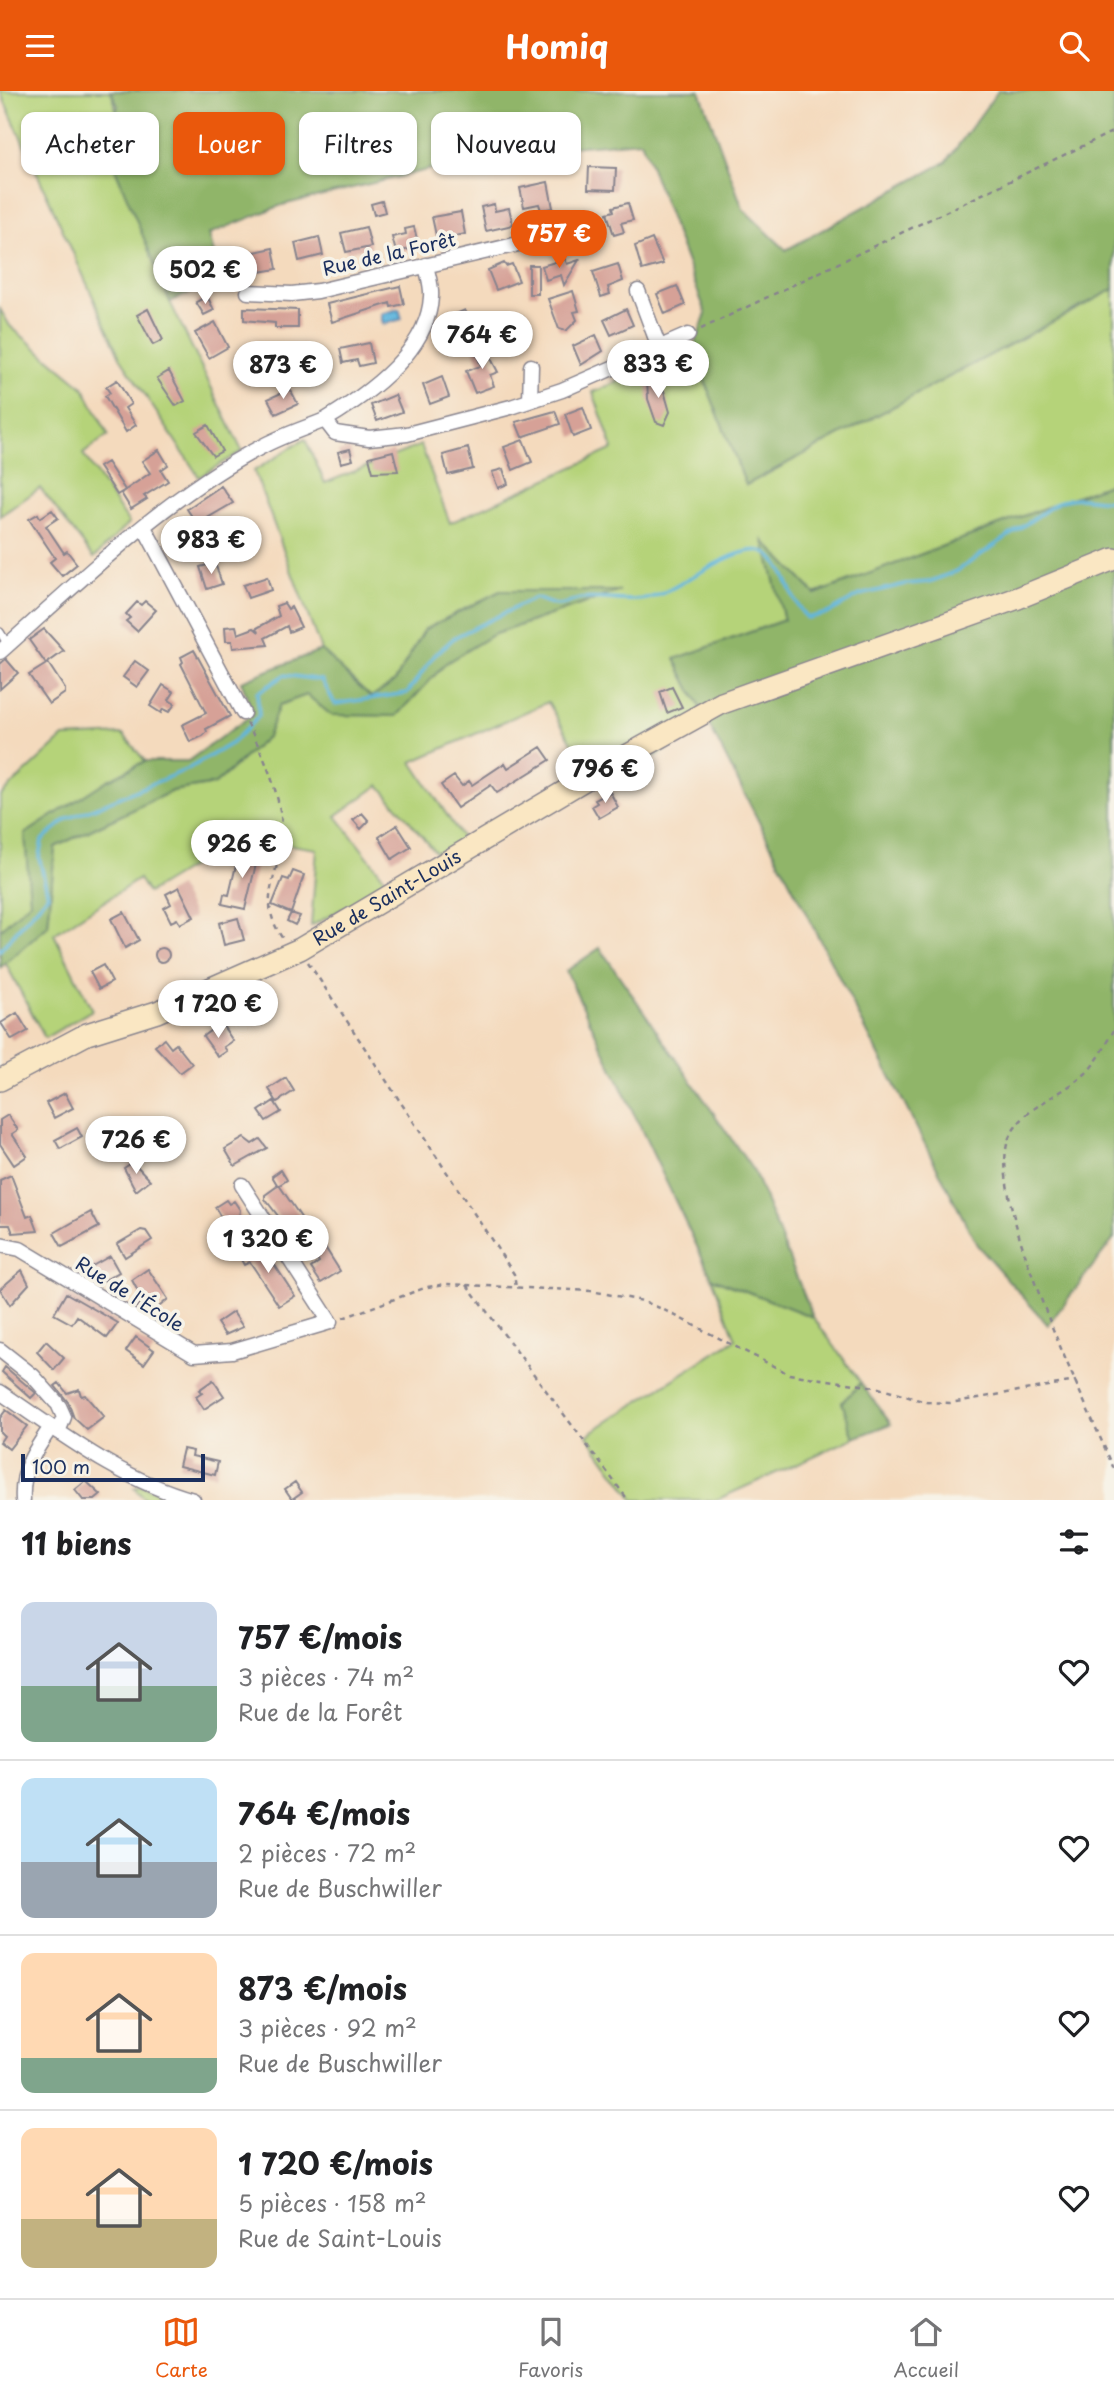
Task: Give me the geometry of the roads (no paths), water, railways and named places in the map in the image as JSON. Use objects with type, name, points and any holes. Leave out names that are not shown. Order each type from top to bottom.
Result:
[{"type":"street","name":"Rue de la Forêt","points":[[248,292],[302,294],[578,230]]},
{"type":"street","points":[[3,643],[144,527],[250,453],[325,420],[374,386],[414,342],[430,305],[431,287],[426,265]]},
{"type":"street","points":[[638,291],[659,347]]},
{"type":"street","points":[[325,420],[335,433],[344,436],[369,439],[407,434],[530,400],[688,335]]},
{"type":"street","points":[[530,400],[531,366]]},
{"type":"street","points":[[144,527],[244,716]]},
{"type":"street","name":"Rue de Saint-Louis","points":[[0,1080],[87,1034],[157,1012],[297,951],[620,759],[722,703],[1018,598],[1114,559]]},
{"type":"street","name":"Rue de l'École","points":[[0,1245],[20,1249],[194,1355],[232,1351],[330,1322],[242,1185]]},
{"type":"street","points":[[0,1350],[33,1376],[57,1404],[64,1417],[27,1464],[22,1479],[23,1500]]},
{"type":"street","points":[[0,1392],[54,1430],[145,1483],[193,1500]]},
{"type":"water","points":[[399,309],[402,319],[383,324],[381,314]]},
{"type":"waterway","points":[[0,950],[48,895],[39,857],[42,840],[67,819],[188,769],[232,743],[259,716],[257,693],[284,675],[322,680],[335,704],[407,693],[435,655],[455,637],[535,598],[559,605],[581,599],[647,599],[744,552],[758,551],[768,554],[775,561],[796,603],[807,618],[828,613],[860,595],[906,584],[929,582],[957,571],[1058,502],[1081,498],[1114,500]]}]
